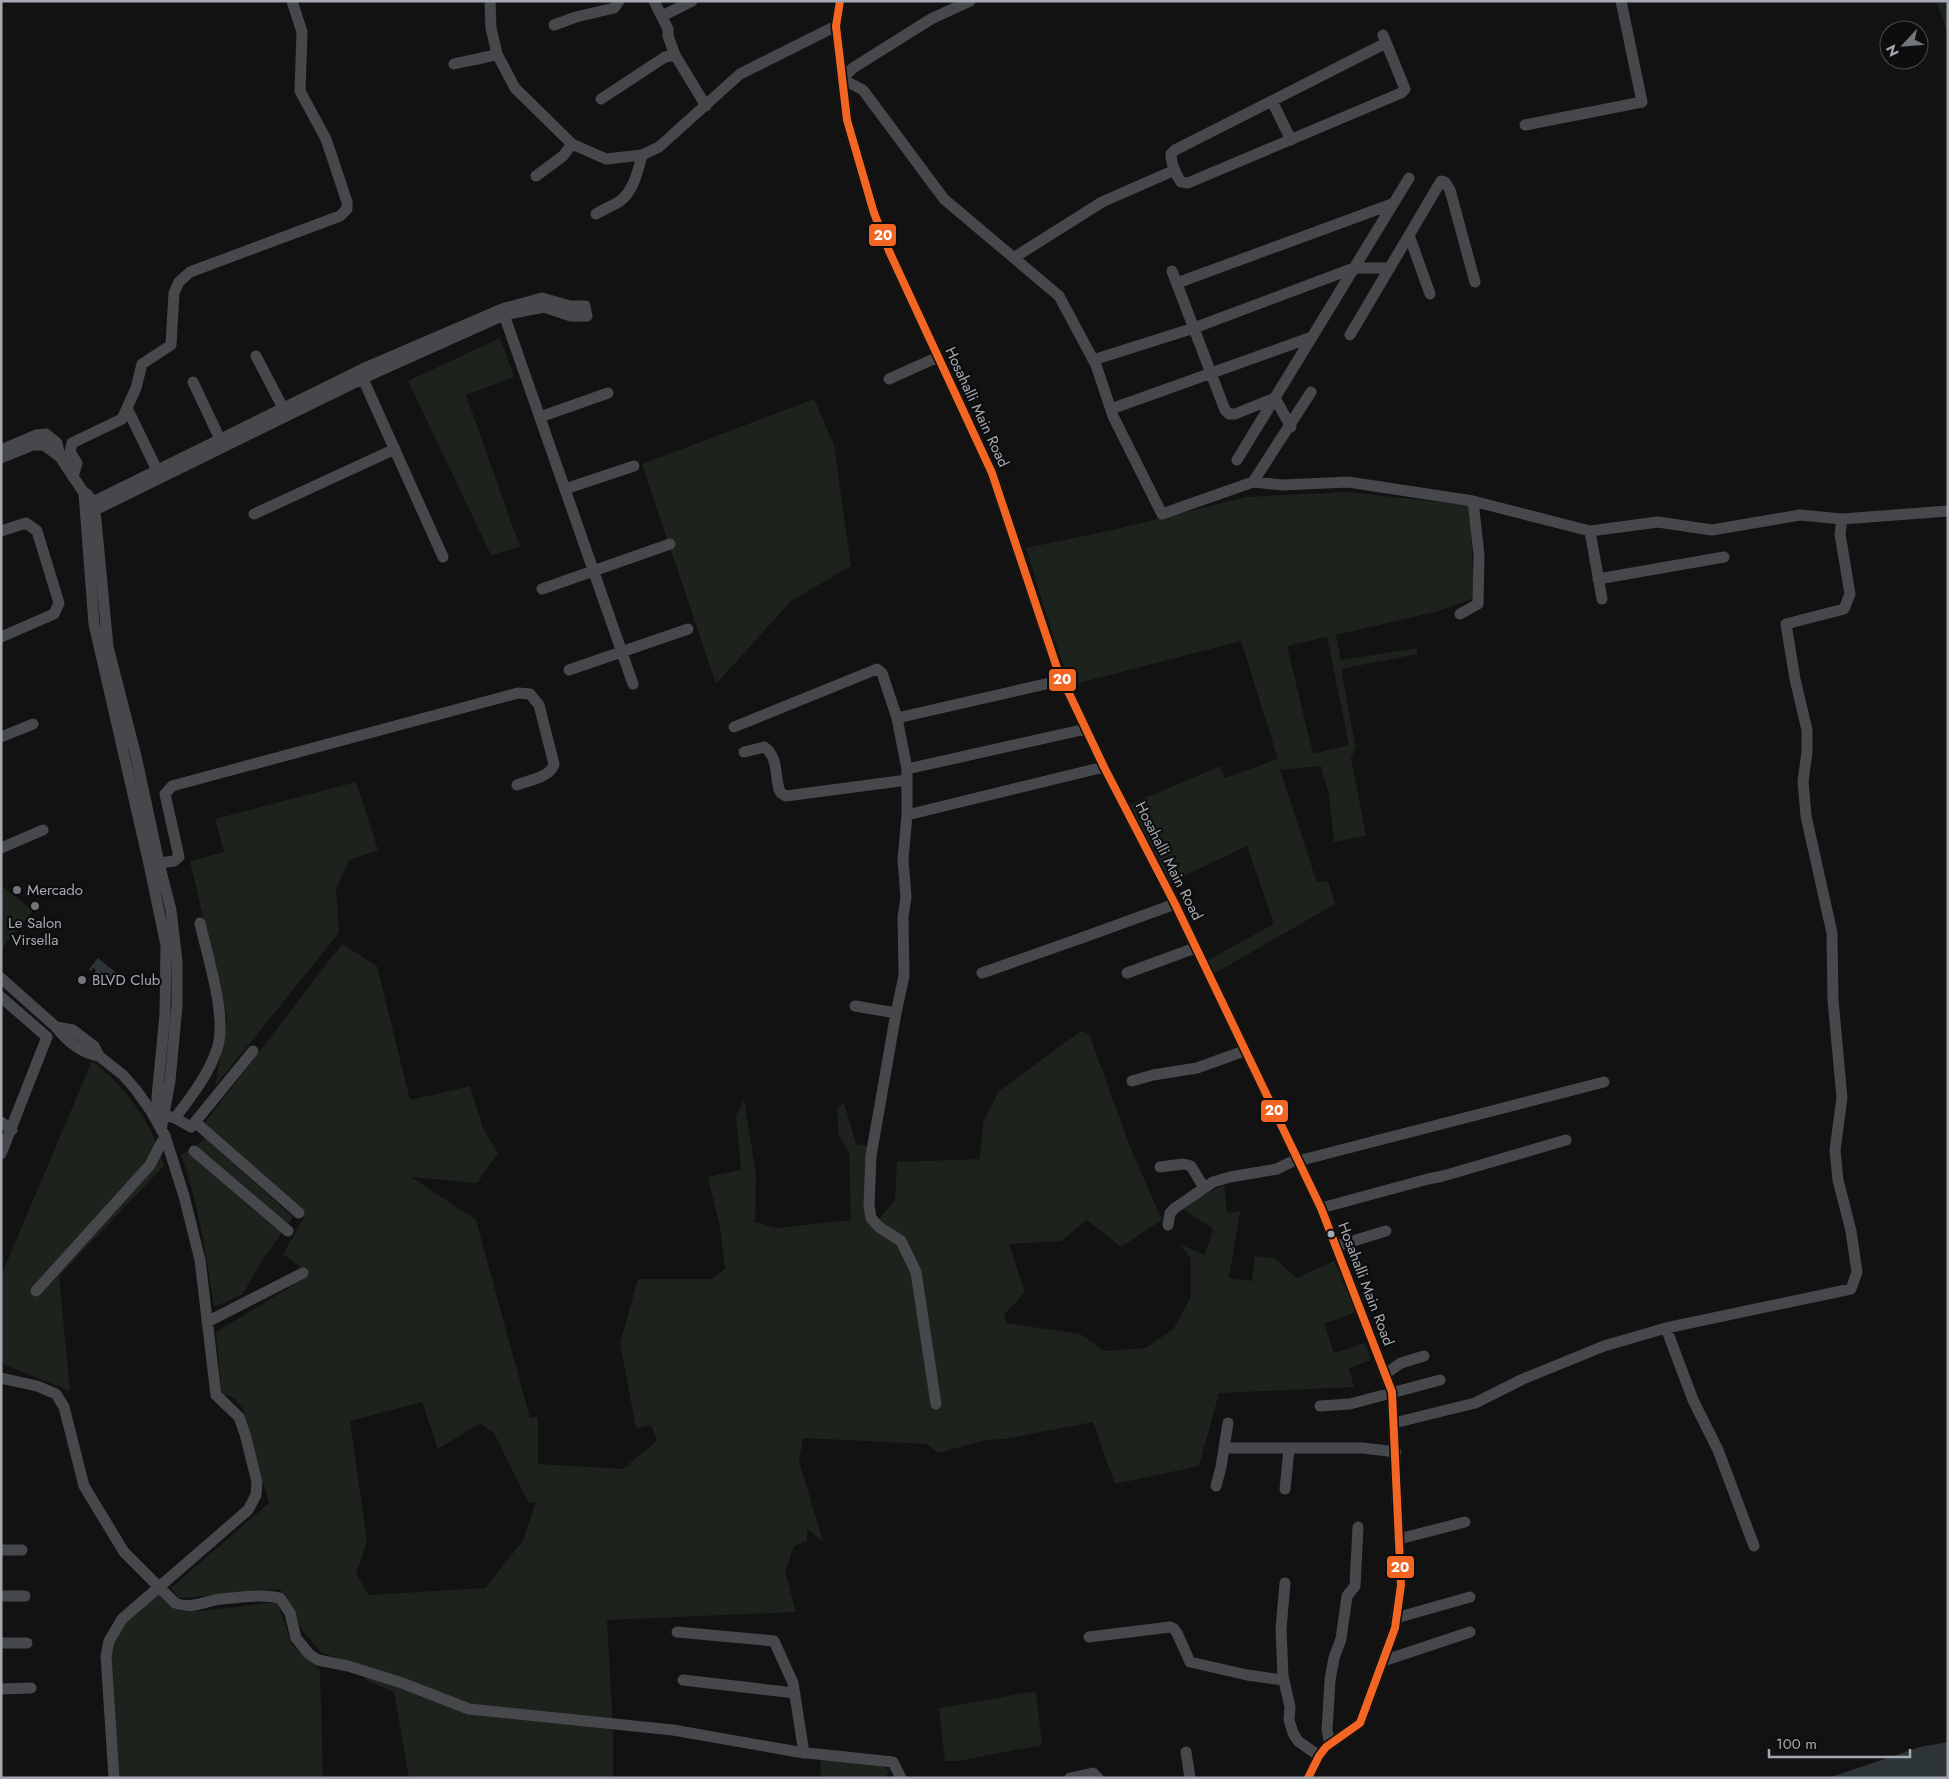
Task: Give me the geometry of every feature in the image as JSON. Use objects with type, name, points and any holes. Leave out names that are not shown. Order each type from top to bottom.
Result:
[{"type":"street","points":[[73,477],[77,463],[70,452],[72,443],[122,419],[136,388],[142,364],[171,345],[174,293],[180,282],[190,272],[340,216],[347,209],[347,202],[326,139],[300,91],[302,32],[292,1]]},
{"type":"street","points":[[490,1],[491,28],[497,54],[515,88],[572,144],[606,159],[642,155],[659,147],[740,74],[836,26]]},
{"type":"street","points":[[554,25],[576,17],[614,8],[619,1]]},
{"type":"street","points":[[654,1],[668,29],[668,36],[675,55],[706,106]]},
{"type":"street","points":[[662,16],[692,1]]},
{"type":"street","name":"Hosahalli Main Road","points":[[840,1],[836,26],[847,120],[874,213],[992,473],[1063,680],[1298,1160],[1336,1246],[1392,1392],[1401,1585],[1395,1628],[1360,1723],[1330,1744],[1319,1756],[1308,1778]]},
{"type":"street","points":[[970,1],[931,19],[853,68],[842,79],[863,90],[944,199],[1059,296],[1093,360],[1110,409],[1162,514],[1253,482],[1282,485],[1348,482],[1473,501],[1590,531],[1658,522],[1712,530],[1800,515],[1842,519],[1948,511]]},
{"type":"street","points":[[1525,124],[1642,102],[1622,1]]},
{"type":"street","points":[[1385,39],[1405,89],[1395,96],[1188,184],[1181,182],[1171,160],[1171,154],[1175,150],[1272,100],[1385,39]]},
{"type":"street","points":[[454,64],[497,54]]},
{"type":"street","points":[[601,99],[665,57],[675,55]]},
{"type":"street","points":[[1272,100],[1290,140]]},
{"type":"street","points":[[536,176],[563,156],[572,144]]},
{"type":"street","points":[[596,214],[621,200],[627,194],[636,177],[642,155]]},
{"type":"street","points":[[1015,257],[1102,202],[1175,170]]},
{"type":"street","points":[[1237,460],[1409,178]]},
{"type":"street","points":[[1350,335],[1441,181],[1445,182],[1450,190],[1475,282]]},
{"type":"street","points":[[1177,283],[1392,204]]},
{"type":"street","points":[[1409,235],[1430,294]]},
{"type":"street","points":[[1093,360],[1194,328],[1354,268],[1390,268]]},
{"type":"street","points":[[1172,271],[1222,405],[1229,414],[1235,414],[1275,398]]},
{"type":"street","points":[[94,506],[157,470],[367,367],[503,312],[544,307],[571,316],[586,311]]},
{"type":"street","points":[[94,506],[503,312]]},
{"type":"street","points":[[503,312],[633,684]]},
{"type":"street","points":[[1110,409],[1312,337]]},
{"type":"street","points":[[256,356],[283,408]]},
{"type":"street","points":[[889,379],[938,357]]},
{"type":"street","points":[[363,379],[443,557]]},
{"type":"street","points":[[193,382],[220,439]]},
{"type":"street","points":[[1253,482],[1291,427],[1312,392]]},
{"type":"street","points":[[540,417],[608,393]]},
{"type":"street","points":[[1275,398],[1291,427]]},
{"type":"street","points":[[127,408],[157,470]]},
{"type":"street","points":[[1,450],[36,435],[46,434],[57,443],[60,457]]},
{"type":"street","points":[[1,458],[33,445],[44,445],[60,457],[94,506],[108,647],[136,756],[166,944],[166,1014],[157,1097],[200,1260],[216,1396],[239,1417],[257,1482],[256,1495],[248,1510],[122,1619],[109,1642],[106,1656],[114,1778]]},
{"type":"street","points":[[254,514],[394,448]]},
{"type":"street","points":[[565,489],[634,466]]},
{"type":"street","points":[[84,493],[94,624],[154,864]]},
{"type":"street","points":[[1460,614],[1478,604],[1479,555],[1473,501]]},
{"type":"street","points":[[1394,1423],[1475,1403],[1523,1379],[1604,1346],[1666,1328],[1850,1288],[1857,1272],[1851,1231],[1838,1180],[1835,1150],[1842,1098],[1833,1000],[1832,933],[1806,816],[1804,781],[1807,730],[1795,679],[1786,624],[1844,609],[1850,594],[1840,534],[1842,519]]},
{"type":"street","points":[[1,532],[26,523],[37,531],[59,603],[54,614],[1,637]]},
{"type":"street","points":[[1590,531],[1602,599]]},
{"type":"street","points":[[542,588],[670,544]]},
{"type":"street","points":[[1598,579],[1724,557]]},
{"type":"street","points":[[568,670],[688,629]]},
{"type":"street","points":[[734,727],[877,670],[882,673],[897,718],[907,775],[908,815],[903,860],[906,897],[903,916],[904,976],[871,1156],[870,1205],[871,1218],[901,1242],[916,1272],[936,1404]]},
{"type":"street","points":[[897,718],[1063,680]]},
{"type":"street","points":[[154,864],[174,861],[179,857],[165,794],[172,786],[518,693],[524,693],[530,694],[539,706],[554,764],[552,770],[547,774],[516,785]]},
{"type":"street","points":[[1,737],[33,724]]},
{"type":"street","points":[[744,752],[764,747],[770,751],[779,789],[786,796],[907,775],[1086,729]]},
{"type":"street","points":[[908,815],[1104,767]]},
{"type":"street","points":[[1,848],[43,830]]},
{"type":"street","points":[[982,973],[1174,904]]},
{"type":"street","points":[[36,1291],[150,1165],[165,1124],[199,1086],[218,1048],[221,1023],[200,923]]},
{"type":"street","points":[[1127,973],[1195,948]]},
{"type":"street","points":[[1,978],[56,1027],[73,1030],[94,1046],[99,1056],[122,1075],[165,1124],[191,1127],[253,1051]]},
{"type":"street","points":[[1,997],[48,1036],[1,1154]]},
{"type":"street","points":[[855,1006],[896,1013]]},
{"type":"street","points":[[1132,1082],[1197,1068],[1244,1050]]},
{"type":"street","points":[[1168,1225],[1170,1212],[1213,1182],[1230,1177],[1277,1170],[1298,1160],[1604,1082]]},
{"type":"street","points":[[1,1122],[12,1130]]},
{"type":"street","points":[[195,1122],[299,1214]]},
{"type":"street","points":[[1320,1208],[1443,1176],[1566,1140]]},
{"type":"street","points":[[194,1151],[288,1231]]},
{"type":"street","points":[[1160,1167],[1183,1164],[1191,1166],[1204,1188]]},
{"type":"street","points":[[1336,1246],[1386,1231]]},
{"type":"street","points":[[207,1322],[303,1273]]},
{"type":"street","points":[[1666,1328],[1692,1400],[1718,1450],[1754,1546]]},
{"type":"street","points":[[1385,1374],[1401,1362],[1424,1356]]},
{"type":"street","points":[[1,1378],[37,1386],[56,1394],[64,1407],[84,1486],[124,1552],[175,1603],[193,1606],[219,1599],[272,1596],[280,1598],[290,1613],[296,1638],[309,1654],[318,1660],[348,1666],[402,1683],[469,1709],[673,1730],[804,1753],[892,1762],[901,1778]]},
{"type":"street","points":[[1320,1406],[1350,1404],[1440,1380]]},
{"type":"street","points":[[1216,1486],[1225,1448],[1228,1422]]},
{"type":"street","points":[[1225,1448],[1362,1448],[1396,1452]]},
{"type":"street","points":[[1285,1489],[1289,1449]]},
{"type":"street","points":[[1399,1539],[1465,1522]]},
{"type":"street","points":[[1330,1744],[1327,1730],[1330,1680],[1334,1658],[1341,1639],[1347,1596],[1355,1586],[1358,1527]]},
{"type":"street","points":[[1,1550],[22,1550]]},
{"type":"street","points":[[1285,1583],[1281,1630],[1284,1680],[1290,1707],[1289,1720],[1292,1733],[1304,1746],[1319,1756]]},
{"type":"street","points":[[1,1596],[25,1596]]},
{"type":"street","points":[[1396,1618],[1470,1597]]},
{"type":"street","points":[[1089,1637],[1170,1627],[1177,1633],[1190,1662],[1246,1675],[1284,1680]]},
{"type":"street","points":[[677,1632],[774,1641],[793,1683],[804,1753]]},
{"type":"street","points":[[1383,1661],[1470,1632]]},
{"type":"street","points":[[1,1643],[27,1642]]},
{"type":"street","points":[[683,1680],[795,1693]]},
{"type":"street","points":[[1,1689],[31,1688]]},
{"type":"street","points":[[1186,1752],[1190,1778]]},
{"type":"street","points":[[1070,1778],[1093,1773],[1098,1778]]},
{"type":"shaded area","points":[[1936,1],[1948,1],[1948,34]]},
{"type":"shaded area","points":[[500,338],[514,377],[466,395],[520,547],[491,555],[408,381]]},
{"type":"shaded area","points":[[814,399],[834,445],[851,566],[791,601],[716,684],[642,464]]},
{"type":"shaded area","points":[[1347,492],[1468,505],[1474,598],[1439,611],[1336,635],[1341,660],[1417,648],[1417,654],[1341,669],[1356,747],[1351,758],[1366,836],[1334,842],[1329,795],[1321,766],[1280,770],[1317,883],[1328,881],[1335,904],[1212,975],[1205,962],[1274,924],[1247,846],[1167,884],[1129,805],[1220,766],[1225,778],[1278,759],[1241,641],[1071,685],[1053,636],[1026,548],[1117,529],[1246,497]],"holes":[[[1327,637],[1349,745],[1313,754],[1287,646]]]},
{"type":"shaded area","points":[[356,782],[378,850],[349,860],[336,889],[339,933],[215,1086],[227,1020],[190,861],[224,852],[215,819]]},
{"type":"shaded area","points":[[1,885],[33,911],[1,949]]},
{"type":"shaded area","points":[[342,944],[377,966],[410,1100],[470,1086],[483,1128],[498,1153],[477,1183],[411,1177],[476,1220],[530,1418],[538,1417],[538,1464],[623,1469],[657,1441],[651,1425],[636,1428],[620,1343],[638,1279],[712,1279],[725,1269],[720,1227],[708,1177],[741,1170],[736,1116],[744,1100],[756,1174],[755,1222],[777,1228],[851,1220],[849,1152],[839,1136],[837,1109],[844,1103],[856,1144],[869,1146],[873,1227],[895,1200],[897,1162],[980,1159],[983,1122],[999,1091],[1081,1031],[1089,1034],[1131,1149],[1162,1220],[1121,1247],[1087,1220],[1061,1241],[1009,1244],[1025,1292],[1004,1315],[1006,1323],[1080,1334],[1104,1351],[1146,1348],[1174,1328],[1191,1297],[1191,1259],[1181,1245],[1205,1255],[1213,1229],[1183,1209],[1197,1198],[1224,1185],[1227,1213],[1240,1211],[1229,1278],[1252,1281],[1255,1256],[1274,1258],[1297,1278],[1334,1261],[1356,1312],[1324,1324],[1334,1353],[1365,1343],[1371,1360],[1349,1368],[1354,1387],[1219,1393],[1199,1466],[1115,1484],[1093,1422],[1005,1439],[985,1440],[938,1453],[927,1444],[803,1438],[799,1461],[823,1541],[807,1529],[807,1541],[794,1546],[785,1572],[796,1612],[607,1620],[613,1730],[613,1778],[409,1778],[394,1692],[366,1680],[371,1668],[322,1653],[302,1630],[280,1589],[179,1598],[171,1588],[269,1503],[243,1409],[234,1398],[222,1394],[216,1332],[310,1275],[283,1254],[305,1216],[203,1125]],"holes":[[[422,1402],[438,1449],[480,1423],[494,1433],[528,1502],[536,1502],[523,1541],[485,1588],[369,1595],[356,1574],[367,1541],[350,1421]]]},
{"type":"shaded area","points":[[98,958],[120,976],[113,984],[104,977],[102,980],[94,973],[96,970],[93,968],[91,971],[89,969]]},
{"type":"shaded area","points":[[92,1061],[120,1086],[144,1118],[158,1146],[164,1166],[59,1276],[70,1391],[1,1363],[1,1276]]},
{"type":"shaded area","points":[[206,1139],[293,1217],[264,1258],[242,1295],[214,1307],[205,1249],[193,1192],[181,1155]]},
{"type":"shaded area","points":[[159,1594],[166,1603],[179,1611],[201,1611],[277,1602],[292,1645],[320,1670],[323,1778],[118,1778],[108,1659],[111,1641],[132,1612]]},
{"type":"shaded area","points":[[1036,1691],[1042,1745],[958,1761],[945,1761],[939,1708]]},
{"type":"shaded area","points":[[1948,1742],[1948,1778],[1828,1778],[1920,1747]]},
{"type":"shaded area","points":[[820,1760],[874,1763],[890,1770],[885,1778],[823,1778]]},
{"type":"transit line","name":"20","points":[[840,1],[836,26],[847,120],[874,213],[889,251],[992,473],[1057,668],[1104,767],[1175,904],[1321,1208],[1392,1392],[1401,1585],[1395,1628],[1360,1723],[1326,1747],[1319,1756],[1308,1778]]},
{"type":"place","name":"Mercado","points":[[17,890]]},
{"type":"place","name":"Le Salon Virsella","points":[[35,906]]},
{"type":"place","name":"BLVD Club","points":[[82,980]]}]
